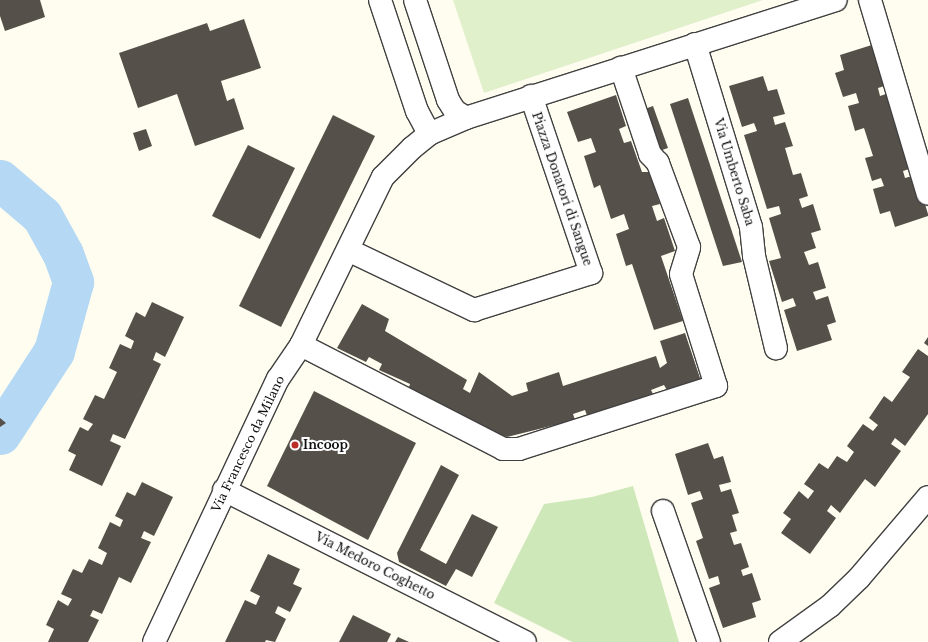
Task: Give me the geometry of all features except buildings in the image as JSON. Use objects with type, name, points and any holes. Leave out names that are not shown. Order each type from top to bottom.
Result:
[{"type":"street","points":[[380,0],[417,111],[429,134]]},
{"type":"street","points":[[415,0],[448,100],[455,111],[466,118]]},
{"type":"street","points":[[530,96],[836,0]]},
{"type":"street","points":[[870,0],[928,194]]},
{"type":"street","name":"Via Umberto Saba","points":[[695,44],[752,227],[754,256],[776,348]]},
{"type":"street","points":[[301,345],[503,449],[518,450],[716,386],[681,274],[689,247],[658,163],[650,154],[621,68]]},
{"type":"street","name":"Piazza Donatori di Sangue","points":[[530,96],[591,273],[474,310],[348,250],[383,177],[429,134],[466,118],[530,96]]},
{"type":"street","name":"Via Francesco da Milano","points":[[154,642],[224,490],[278,379],[301,345],[348,250]]},
{"type":"street","name":"Via Medoro Coghetto","points":[[224,490],[525,642]]},
{"type":"street","points":[[780,642],[830,606],[859,578],[928,497]]},
{"type":"street","points":[[663,512],[709,642]]},
{"type":"green space","points":[[453,0],[763,0],[484,93]]},
{"type":"green space","points":[[633,486],[679,642],[572,642],[494,603],[544,504],[592,497]]},
{"type":"waterway","points":[[0,180],[42,216],[63,254],[73,282],[54,351],[0,434]]},
{"type":"place","name":"Incoop","points":[[295,445]]}]
